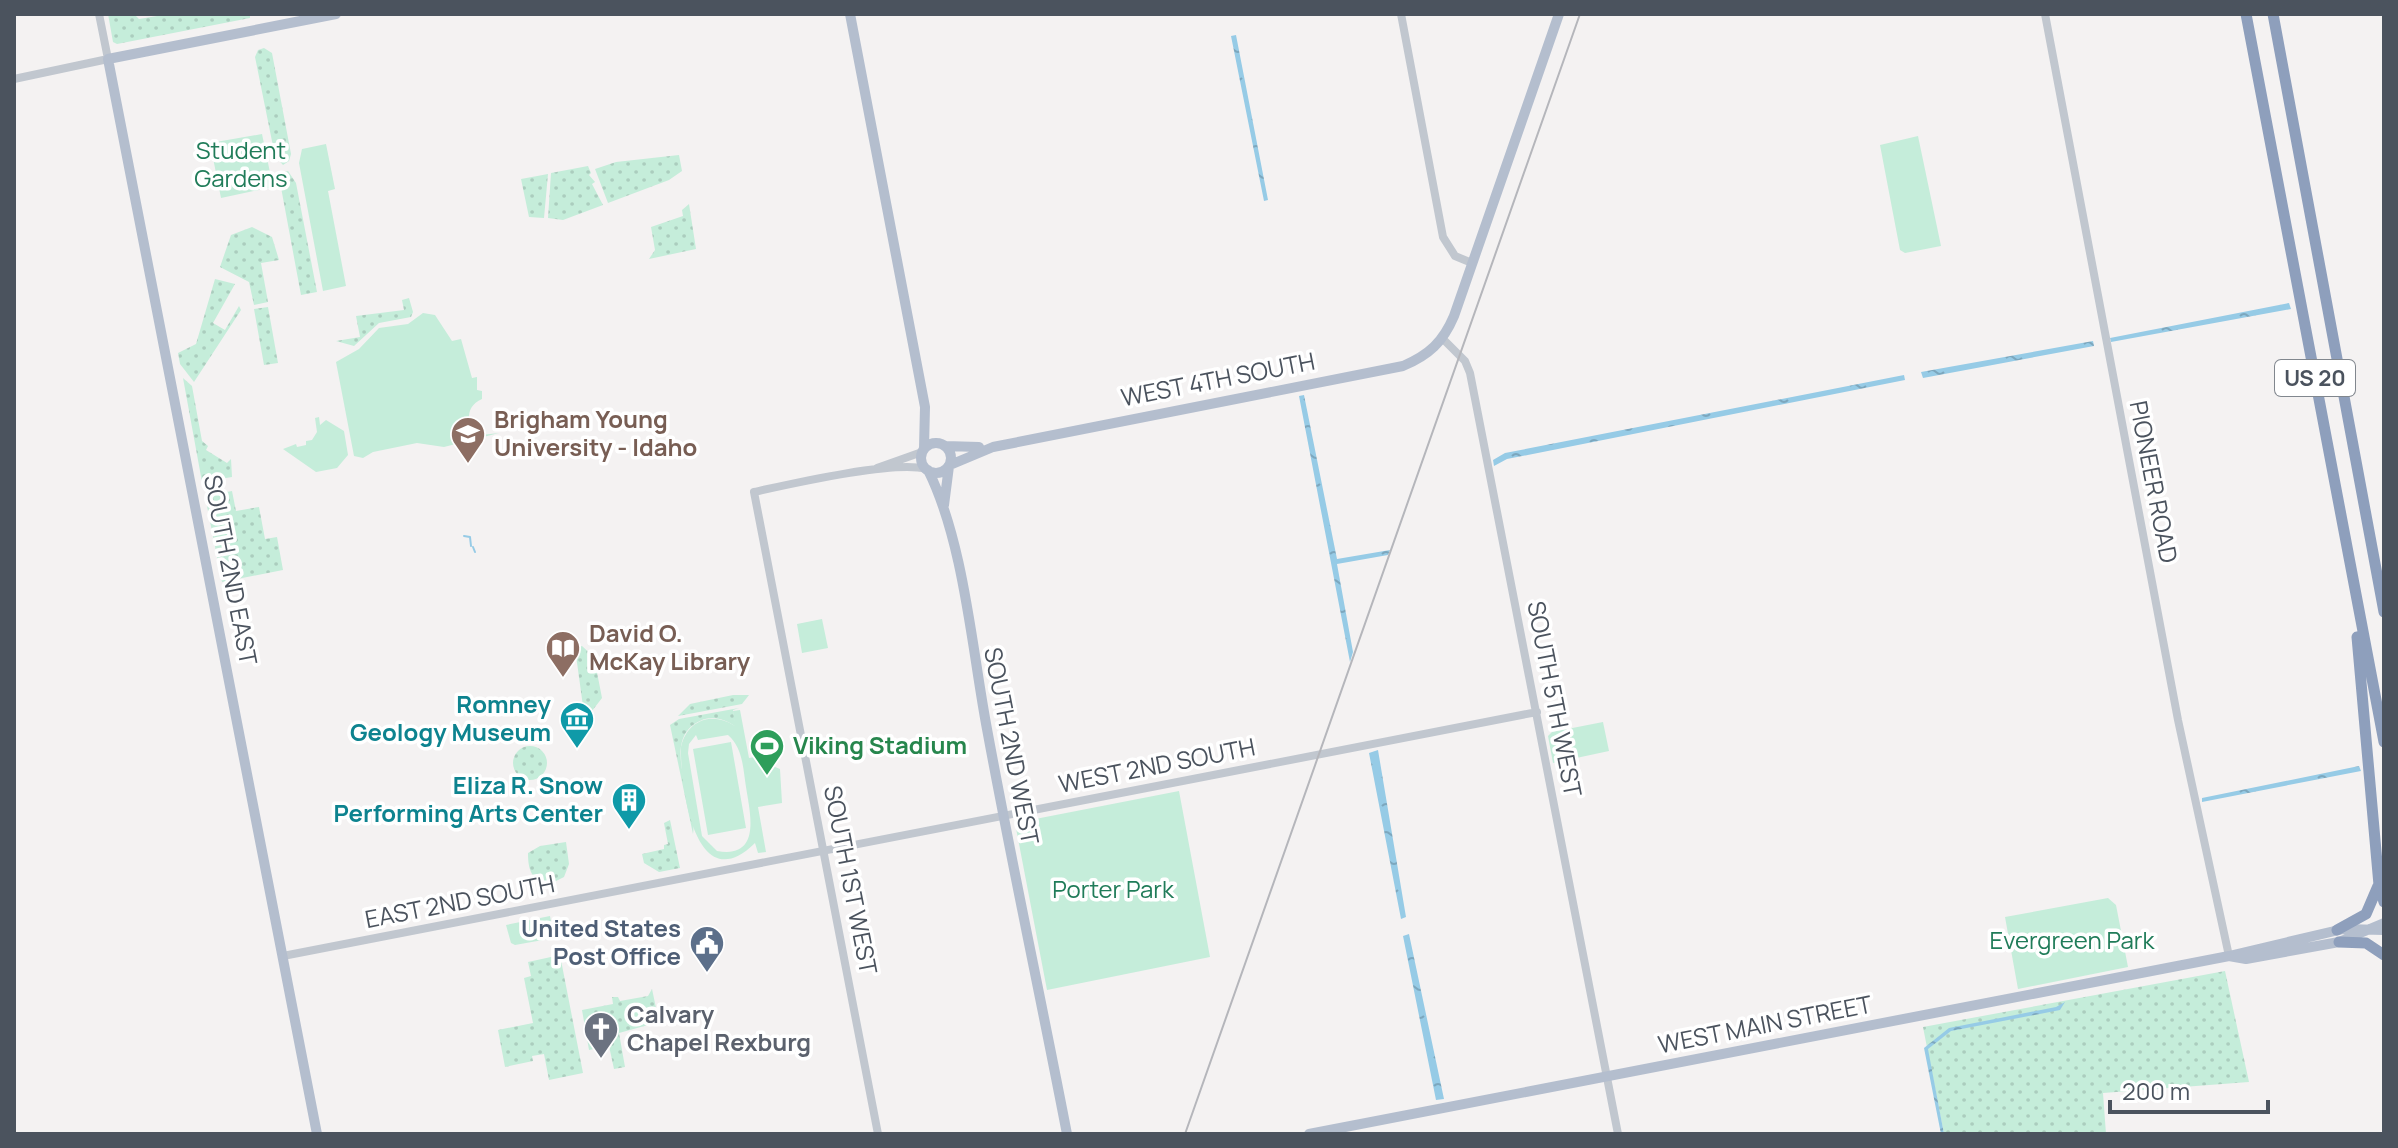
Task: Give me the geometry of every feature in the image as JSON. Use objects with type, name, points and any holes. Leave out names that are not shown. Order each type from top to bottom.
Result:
[{"type":"highway","name":"US 20","points":[[2246,14],[2384,742]]},
{"type":"highway","name":"US 20","points":[[2273,14],[2384,612]]},
{"type":"highway","points":[[2346,412],[2384,576]]},
{"type":"highway","points":[[2344,533],[2360,663],[2378,877],[2384,902]]},
{"type":"highway","points":[[2338,936],[2366,914],[2375,897],[2378,877]]},
{"type":"highway","points":[[2338,936],[2366,943],[2384,955]]},
{"type":"main road","points":[[108,59],[336,14]]},
{"type":"main road","points":[[850,14],[925,407],[923,450],[927,470],[939,473],[949,466],[951,456],[925,407]]},
{"type":"main road","points":[[1443,339],[1559,14]]},
{"type":"main road","name":"SOUTH 2ND EAST","points":[[108,59],[317,1134]]},
{"type":"main road","name":"WEST 4TH SOUTH","points":[[949,466],[993,447],[1403,366],[1430,352],[1443,339]]},
{"type":"main road","points":[[923,450],[932,443],[944,444]]},
{"type":"main road","name":"WEST 4TH SOUTH","points":[[944,444],[993,447]]},
{"type":"main road","name":"SOUTH 2ND WEST","points":[[944,507],[949,466]]},
{"type":"main road","name":"SOUTH 2ND WEST","points":[[927,470],[944,507],[1067,1134]]},
{"type":"main road","name":"WEST MAIN STREET","points":[[1309,1134],[2229,956],[2246,959],[2384,923]]},
{"type":"main road","name":"WEST MAIN STREET","points":[[2370,929],[2384,930]]},
{"type":"street","name":"SOUTH 2ND EAST","points":[[99,14],[108,59]]},
{"type":"street","points":[[1401,14],[1443,237],[1455,256],[1472,263]]},
{"type":"street","name":"PIONEER ROAD","points":[[2045,14],[2178,720],[2229,956]]},
{"type":"street","points":[[14,79],[108,59]]},
{"type":"street","name":"SOUTH 5TH WEST","points":[[1443,339],[1465,361],[1470,373],[1618,1134]]},
{"type":"street","points":[[869,471],[923,450]]},
{"type":"street","points":[[869,471],[913,466],[927,470]]},
{"type":"street","name":"SOUTH 1ST WEST","points":[[869,471],[754,492],[878,1134]]},
{"type":"street","name":"WEST 2ND SOUTH","points":[[644,887],[1537,712]]},
{"type":"street","name":"EAST 2ND SOUTH","points":[[283,956],[644,887]]},
{"type":"green space","points":[[108,14],[134,14],[139,19],[169,14],[250,14],[250,18],[117,44],[113,42]]},
{"type":"green space","points":[[264,48],[272,53],[291,154],[289,161],[283,165],[275,156],[255,57],[258,50]]},
{"type":"green space","name":"Student Gardens","points":[[262,134],[273,187],[221,198],[210,143]]},
{"type":"green space","points":[[1918,136],[1941,246],[1905,253],[1900,250],[1880,145]]},
{"type":"green space","points":[[326,144],[335,189],[328,191],[346,286],[323,291],[299,163],[302,149]]},
{"type":"green space","points":[[679,155],[682,171],[669,180],[608,203],[595,169],[616,162]]},
{"type":"green space","points":[[588,166],[589,175],[595,182],[592,184],[603,205],[563,220],[548,218],[551,173]]},
{"type":"green space","points":[[288,171],[296,183],[317,292],[301,295],[280,182],[284,172]]},
{"type":"green space","points":[[548,174],[544,218],[529,217],[521,179]]},
{"type":"green space","points":[[689,204],[696,249],[649,259],[655,250],[651,227],[683,216],[682,210]]},
{"type":"green space","points":[[252,227],[272,237],[279,260],[261,263],[268,302],[254,305],[249,282],[220,267],[231,235]]},
{"type":"green space","points":[[215,279],[235,284],[213,323],[225,330],[239,306],[241,310],[194,382],[180,364],[178,353],[196,344]]},
{"type":"green space","points":[[409,298],[413,312],[411,317],[379,323],[354,346],[336,341],[360,337],[356,316],[404,310],[402,300]]},
{"type":"green space","points":[[268,307],[278,363],[264,365],[254,309]]},
{"type":"green space","points":[[423,313],[435,315],[452,341],[461,339],[472,378],[477,377],[477,390],[482,391],[482,399],[470,410],[472,436],[499,433],[444,447],[417,443],[373,452],[363,458],[354,456],[336,362],[359,349],[379,328],[408,324]]},
{"type":"green space","points":[[183,378],[192,386],[202,441],[208,446],[206,450],[227,463],[231,459],[232,477],[202,482]]},
{"type":"green space","points":[[319,417],[320,425],[326,420],[344,431],[348,455],[337,468],[316,472],[283,449],[296,444],[297,447],[306,445],[306,441],[312,440],[317,432],[315,418]]},
{"type":"green space","points":[[232,491],[236,511],[259,507],[265,539],[277,537],[283,570],[222,582],[205,496]]},
{"type":"green space","points":[[822,619],[828,648],[802,653],[797,624]]},
{"type":"green space","points":[[582,646],[594,657],[602,698],[592,711],[583,706],[575,648]]},
{"type":"green space","points":[[733,695],[749,695],[742,704],[678,716],[690,704]]},
{"type":"green space","points":[[739,708],[733,710],[736,727],[718,719],[705,719],[688,730],[682,742],[681,757],[693,834],[670,725],[679,719]]},
{"type":"green space","points":[[740,710],[749,758],[773,754],[775,767],[780,769],[782,803],[758,807],[766,852],[758,853],[755,843],[735,857],[718,858],[705,849],[688,810],[681,747],[689,730],[702,721],[718,719],[735,726],[733,711]],"holes":[[[696,735],[698,740],[728,735],[742,759],[750,832],[741,848],[731,852],[717,851],[702,836],[688,753],[689,744]]]},
{"type":"green space","points":[[1603,722],[1609,751],[1553,763],[1548,736],[1552,732]]},
{"type":"green space","points":[[731,742],[746,828],[708,835],[693,749]]},
{"type":"green space","points":[[530,746],[542,751],[547,763],[542,775],[530,780],[518,775],[513,763],[518,751]]},
{"type":"green space","name":"Porter Park","points":[[1179,791],[1210,957],[1047,990],[1015,823]]},
{"type":"green space","points":[[670,820],[680,868],[659,872],[644,863],[642,854],[664,849],[664,845],[668,844],[664,823]]},
{"type":"green space","points":[[566,842],[569,864],[564,877],[550,884],[535,878],[528,853],[540,846]]},
{"type":"green space","name":"Evergreen Park","points":[[2108,898],[2116,905],[2128,967],[2018,989],[2005,917]]},
{"type":"green space","points":[[550,916],[554,938],[515,945],[511,943],[506,925]]},
{"type":"green space","points":[[560,955],[583,1073],[549,1080],[544,1054],[532,1056],[533,1061],[505,1067],[498,1030],[533,1023],[524,978],[531,976],[528,962]]},
{"type":"green space","points":[[2225,971],[2249,1082],[2103,1093],[2106,1134],[1944,1134],[1923,1027]]},
{"type":"green space","points":[[652,989],[659,1022],[619,1033],[625,1067],[614,1069],[609,1046],[589,1050],[582,1010],[613,1004],[612,997],[618,997],[620,1001],[648,996]]},
{"type":"water","points":[[1236,35],[1268,200],[1264,201],[1231,36]]},
{"type":"water","points":[[2289,303],[2291,309],[2111,342],[2110,338]]},
{"type":"water","points":[[2093,341],[2094,346],[1923,378],[1921,372]]},
{"type":"water","points":[[1904,375],[1905,380],[1507,459],[1494,466],[1493,460],[1505,453]]},
{"type":"water","points":[[1304,395],[1337,559],[1390,550],[1388,555],[1337,564],[1353,652],[1350,662],[1299,396]]},
{"type":"water","points":[[1378,750],[1406,917],[1401,919],[1369,753]]},
{"type":"water","points":[[2359,766],[2361,771],[2202,802],[2202,798]]},
{"type":"water","points":[[1409,934],[1444,1099],[1436,1100],[1403,936]]},
{"type":"water","points":[[2065,1002],[2060,1010],[1951,1031],[1928,1049],[1944,1134],[1941,1134],[1924,1048],[1949,1028],[2056,1007]]},
{"type":"waterway","points":[[464,536],[470,537],[471,546]]},
{"type":"waterway","points":[[473,547],[475,552]]},
{"type":"railway","points":[[1185,1134],[1580,14]]},
{"type":"place","name":"Brigham Young University - Idaho","points":[[468,465]]},
{"type":"place","name":"David O. McKay Library","points":[[563,679]]},
{"type":"place","name":"Romney Geology Museum","points":[[577,750]]},
{"type":"place","name":"Viking Stadium","points":[[767,777]]},
{"type":"place","name":"Eliza R. Snow Performing Arts Center","points":[[629,831]]},
{"type":"place","name":"United States Post Office","points":[[707,974]]},
{"type":"place","name":"Calvary Chapel Rexburg","points":[[601,1060]]}]
